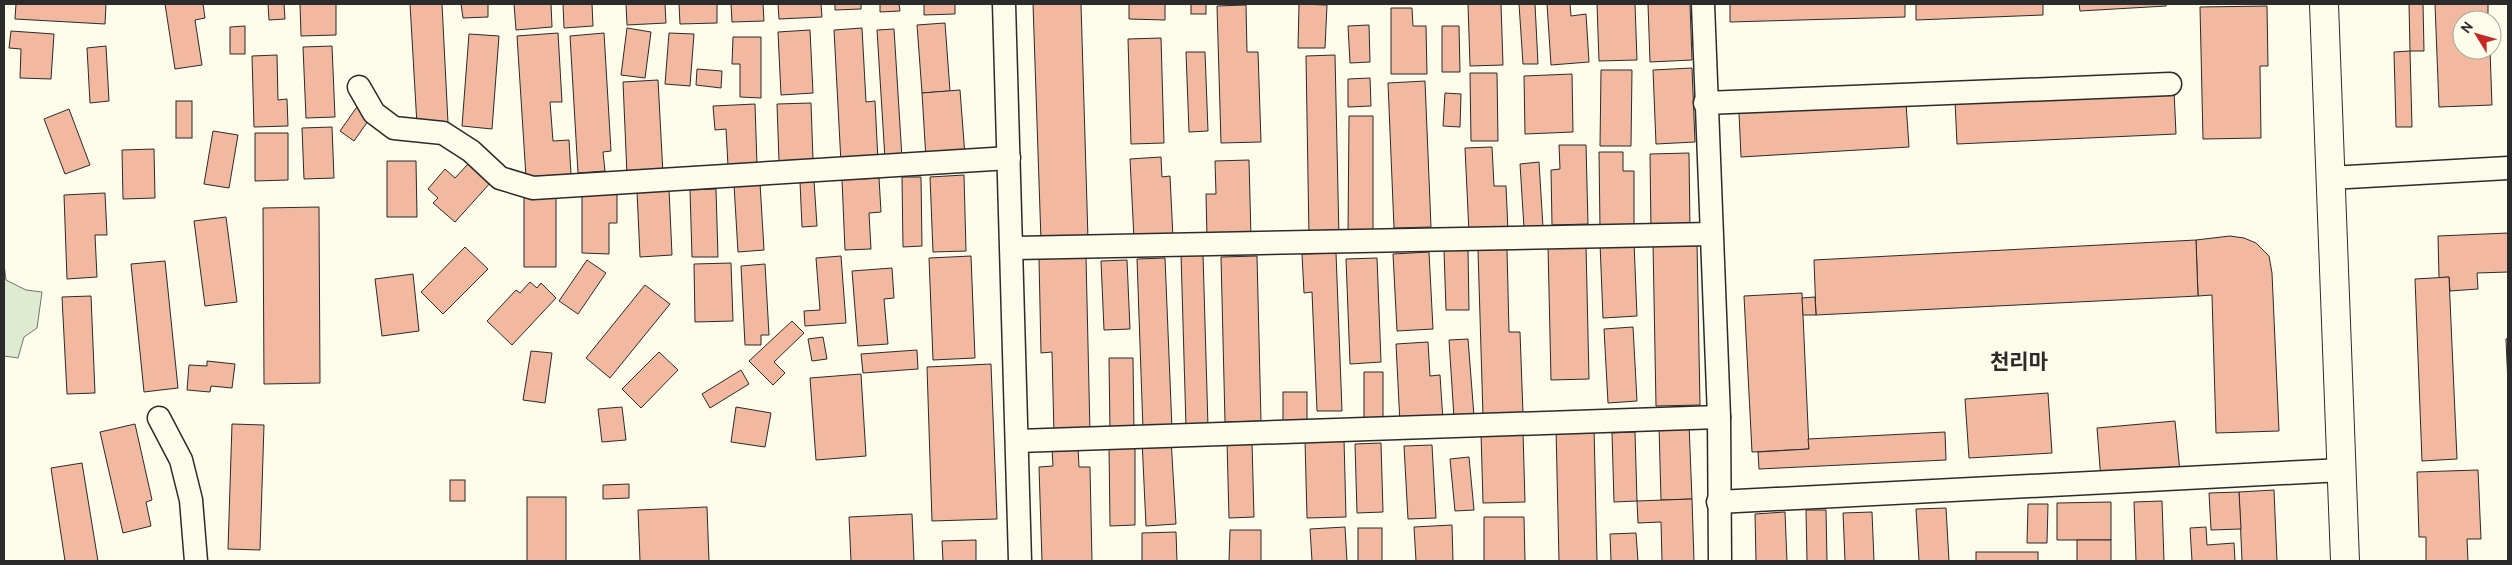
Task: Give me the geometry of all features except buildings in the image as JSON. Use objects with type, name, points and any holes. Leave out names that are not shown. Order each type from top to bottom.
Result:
[{"type":"main road","points":[[2324,4],[2345,561]]},
{"type":"street","points":[[1004,4],[1010,158],[1020,561]]},
{"type":"street","points":[[1703,4],[1705,102],[1718,416],[1720,561]]},
{"type":"street","points":[[1705,102],[2170,84]]},
{"type":"street","points":[[359,87],[374,113],[394,128],[443,133],[471,151],[500,178],[533,188],[1010,158]]},
{"type":"street","points":[[2330,178],[2508,168]]},
{"type":"street","points":[[1012,248],[1711,234]]},
{"type":"street","points":[[1018,441],[1718,416]]},
{"type":"street","points":[[159,418],[181,460],[191,500],[196,561]]},
{"type":"street","points":[[1718,502],[2342,470]]},
{"type":"green space","points":[[4,264],[6,280],[26,290],[42,292],[37,328],[24,337],[18,358],[4,356]]},
{"type":"district","name":"천리마","points":[[2019,361]]}]
